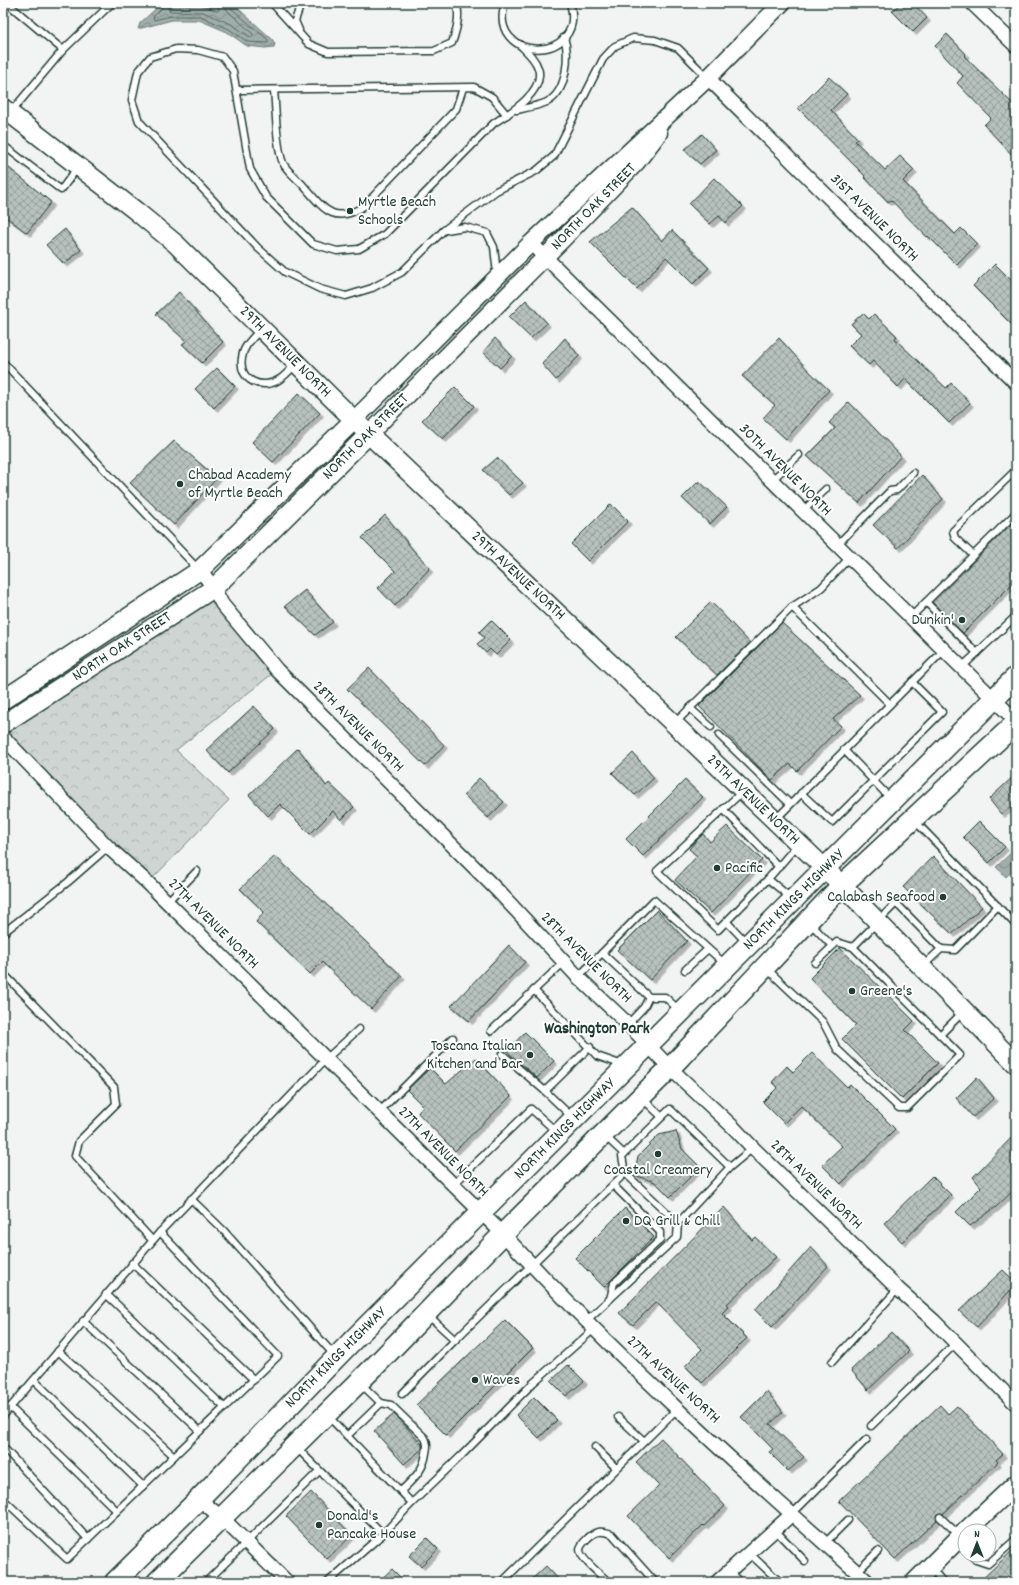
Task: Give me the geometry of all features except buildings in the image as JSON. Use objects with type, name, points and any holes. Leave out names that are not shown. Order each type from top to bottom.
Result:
[{"type":"main road","name":"29TH AVENUE NORTH","points":[[6,111],[136,211],[176,244],[354,420],[842,885],[1016,1064]]},
{"type":"main road","name":"NORTH OAK STREET","points":[[3,700],[200,570],[354,420]]},
{"type":"main road","name":"NORTH OAK STREET","points":[[3,724],[214,588],[369,434]]},
{"type":"main road","name":"NORTH KINGS HIGHWAY","points":[[116,1582],[336,1358],[1016,677]]},
{"type":"main road","name":"NORTH KINGS HIGHWAY","points":[[157,1582],[359,1382],[503,1234],[670,1068],[842,885],[1016,722]]},
{"type":"main road","points":[[977,1523],[1016,1484]]},
{"type":"main road","points":[[915,1582],[957,1543]]},
{"type":"street","name":"NORTH OAK STREET","points":[[354,420],[531,243],[708,78],[782,3]]},
{"type":"street","points":[[972,3],[1016,46]]},
{"type":"street","name":"31ST AVENUE NORTH","points":[[708,78],[1016,382]]},
{"type":"street","name":"NORTH OAK STREET","points":[[369,434],[546,257],[637,162],[685,98]]},
{"type":"street","name":"30TH AVENUE NORTH","points":[[531,243],[1016,722]]},
{"type":"street","name":"28TH AVENUE NORTH","points":[[200,570],[214,588],[222,604],[278,670],[499,892],[578,977],[628,1024],[670,1068],[733,1126],[753,1148],[898,1289],[934,1321],[955,1344],[1016,1404]]},
{"type":"street","name":"27TH AVENUE NORTH","points":[[3,737],[108,847],[167,902],[482,1213],[531,1264],[677,1409],[868,1582]]},
{"type":"street","points":[[199,1499],[222,1518],[287,1582]]},
{"type":"street","points":[[717,1582],[792,1514]]},
{"type":"lane","points":[[7,3],[63,50]]},
{"type":"lane","points":[[6,111],[63,50],[112,3]]},
{"type":"lane","points":[[272,3],[309,44],[328,52],[434,51],[452,43],[456,30],[458,8],[456,3]]},
{"type":"lane","points":[[300,34],[295,21],[301,3]]},
{"type":"lane","points":[[505,3],[503,9],[503,19],[506,29],[511,38],[532,58],[539,69],[535,88],[528,99],[515,110],[494,123],[386,234],[359,249],[338,251],[314,244],[266,197],[250,169],[233,71],[223,57],[198,50],[176,49],[150,57],[138,72],[132,100],[139,121],[258,248],[285,272],[320,289],[346,296],[372,288],[402,272],[444,230],[496,191],[536,171],[554,156],[603,59],[615,46],[633,38],[655,40],[678,48],[708,78]]},
{"type":"lane","points":[[519,44],[538,50],[557,44],[564,37],[570,27],[573,16],[570,3]]},
{"type":"lane","points":[[515,110],[548,102],[559,90],[566,70],[568,48],[564,37]]},
{"type":"lane","points":[[237,90],[474,87],[492,97],[507,115]]},
{"type":"lane","points":[[274,90],[278,141],[284,164],[326,210],[337,215],[352,214],[364,206],[456,109],[462,88]]},
{"type":"lane","points":[[3,145],[61,190],[78,167]]},
{"type":"lane","points":[[444,230],[465,227],[486,234],[494,247],[497,277]]},
{"type":"lane","points":[[261,329],[247,345],[242,358],[243,368],[249,380],[258,384],[273,383],[280,379],[296,363]]},
{"type":"lane","points":[[3,362],[200,570]]},
{"type":"lane","points":[[772,480],[799,455]]},
{"type":"lane","points":[[973,555],[955,538],[953,531],[1016,470]]},
{"type":"lane","points":[[837,545],[890,491],[897,490],[913,473]]},
{"type":"lane","points":[[803,511],[826,489]]},
{"type":"lane","points":[[911,617],[1016,513]]},
{"type":"lane","points":[[674,724],[792,607],[821,588],[850,557]]},
{"type":"lane","points":[[926,602],[977,653]]},
{"type":"lane","points":[[792,607],[890,704]]},
{"type":"lane","points":[[962,667],[1016,616]]},
{"type":"lane","points":[[774,821],[944,650]]},
{"type":"lane","points":[[801,793],[832,822],[942,712],[912,682]]},
{"type":"lane","points":[[690,708],[711,727]]},
{"type":"lane","points":[[719,735],[790,804]]},
{"type":"lane","points":[[844,750],[892,801]]},
{"type":"lane","points":[[743,790],[657,871],[718,930],[768,879],[799,844]]},
{"type":"lane","points":[[723,809],[779,867]]},
{"type":"lane","points":[[913,819],[1016,925]]},
{"type":"lane","points":[[3,933],[68,882],[108,847]]},
{"type":"lane","points":[[167,902],[197,871]]},
{"type":"lane","points":[[768,879],[793,901]]},
{"type":"lane","points":[[578,977],[654,900],[728,966]]},
{"type":"lane","points":[[853,947],[896,903],[941,949],[955,950],[998,906]]},
{"type":"lane","points":[[808,921],[832,946]]},
{"type":"lane","points":[[727,922],[749,945]]},
{"type":"lane","points":[[765,967],[823,1022],[837,1049],[899,1108],[907,1108],[960,1056],[853,947],[837,942],[815,963]]},
{"type":"lane","points":[[685,970],[708,949]]},
{"type":"lane","points":[[922,967],[941,949]]},
{"type":"lane","points":[[602,953],[649,997],[665,997],[682,1012]]},
{"type":"lane","points":[[491,1031],[564,962]]},
{"type":"lane","points":[[3,973],[114,1087],[116,1104],[79,1141],[75,1156],[152,1240]]},
{"type":"lane","points":[[534,990],[597,1056],[628,1066]]},
{"type":"lane","points":[[628,1024],[644,1007],[649,997]]},
{"type":"lane","points":[[940,1035],[964,1011]]},
{"type":"lane","points":[[3,1416],[152,1240],[326,1059],[359,1029]]},
{"type":"lane","points":[[379,1112],[453,1038]]},
{"type":"lane","points":[[545,1091],[590,1047]]},
{"type":"lane","points":[[502,1054],[545,1091],[575,1120]]},
{"type":"lane","points":[[641,1097],[662,1117]]},
{"type":"lane","points":[[453,1185],[531,1109],[560,1135]]},
{"type":"lane","points":[[678,1223],[625,1173],[622,1156],[670,1110],[730,1167]]},
{"type":"lane","points":[[603,1134],[624,1154]]},
{"type":"lane","points":[[328,1582],[383,1534],[412,1503],[462,1455],[591,1324],[610,1299],[677,1236],[678,1223],[730,1167],[753,1148]]},
{"type":"lane","points":[[402,1394],[531,1264],[625,1173]]},
{"type":"lane","points":[[610,1299],[614,1283],[660,1240],[660,1232],[613,1185]]},
{"type":"lane","points":[[191,1199],[224,1231],[336,1358]]},
{"type":"lane","points":[[3,1500],[67,1559],[278,1356],[160,1232]]},
{"type":"lane","points":[[132,1263],[254,1380]]},
{"type":"lane","points":[[832,1362],[898,1289]]},
{"type":"lane","points":[[106,1294],[225,1408]]},
{"type":"lane","points":[[426,1313],[455,1340]]},
{"type":"lane","points":[[83,1321],[200,1431]]},
{"type":"lane","points":[[871,1426],[955,1344]]},
{"type":"lane","points":[[58,1351],[174,1456]]},
{"type":"lane","points":[[34,1380],[143,1486]]},
{"type":"lane","points":[[359,1382],[381,1403],[391,1405],[425,1438],[427,1443],[426,1458],[422,1470],[400,1491]]},
{"type":"lane","points":[[347,1436],[381,1403]]},
{"type":"lane","points":[[10,1407],[117,1511]]},
{"type":"lane","points":[[502,1582],[677,1409]]},
{"type":"lane","points":[[326,1414],[412,1503]]},
{"type":"lane","points":[[618,1417],[644,1441]]},
{"type":"lane","points":[[792,1514],[867,1439]]},
{"type":"lane","points":[[294,1446],[383,1534]]},
{"type":"lane","points":[[3,1447],[88,1539]]},
{"type":"lane","points":[[595,1447],[616,1468]]},
{"type":"lane","points":[[206,1582],[269,1518],[319,1471]]},
{"type":"lane","points":[[940,1517],[957,1533]]},
{"type":"lane","points":[[824,1543],[848,1520]]},
{"type":"lane","points":[[774,1530],[805,1561]]},
{"type":"lane","points":[[609,1582],[583,1558],[580,1551],[582,1544],[594,1532],[604,1531],[612,1534],[655,1582]]},
{"type":"lane","points":[[997,1556],[1016,1539]]},
{"type":"lane","points":[[857,1572],[878,1551]]},
{"type":"lane","points":[[749,1553],[780,1582]]},
{"type":"lane","points":[[930,1567],[943,1582]]},
{"type":"lane","points":[[729,1571],[741,1582]]},
{"type":"green space","points":[[214,588],[277,670],[176,750],[229,800],[148,883],[3,737],[10,719]]},
{"type":"water","points":[[162,3],[232,3],[272,39],[275,44],[274,47],[265,48],[247,46],[227,32],[199,20],[172,20],[138,29],[140,23]]},
{"type":"water","points":[[1014,850],[1016,852],[1016,867],[1006,877],[996,867]]},
{"type":"place","name":"Myrtle Beach Schools","points":[[350,211]]},
{"type":"place","name":"Chabad Academy of Myrtle Beach","points":[[180,484]]},
{"type":"place","name":"Dunkin'","points":[[962,620]]},
{"type":"place","name":"Pacific","points":[[717,868]]},
{"type":"place","name":"Calabash Seafood","points":[[943,897]]},
{"type":"place","name":"Greene's","points":[[852,991]]},
{"type":"place","name":"Toscana Italian Kitchen and Bar","points":[[530,1055]]},
{"type":"place","name":"Coastal Creamery","points":[[658,1154]]},
{"type":"place","name":"DQ Grill & Chill","points":[[626,1221]]},
{"type":"place","name":"Waves","points":[[475,1380]]},
{"type":"place","name":"Donald's Pancake House","points":[[319,1525]]},
{"type":"district","name":"Washington Park","points":[[597,1030]]}]
